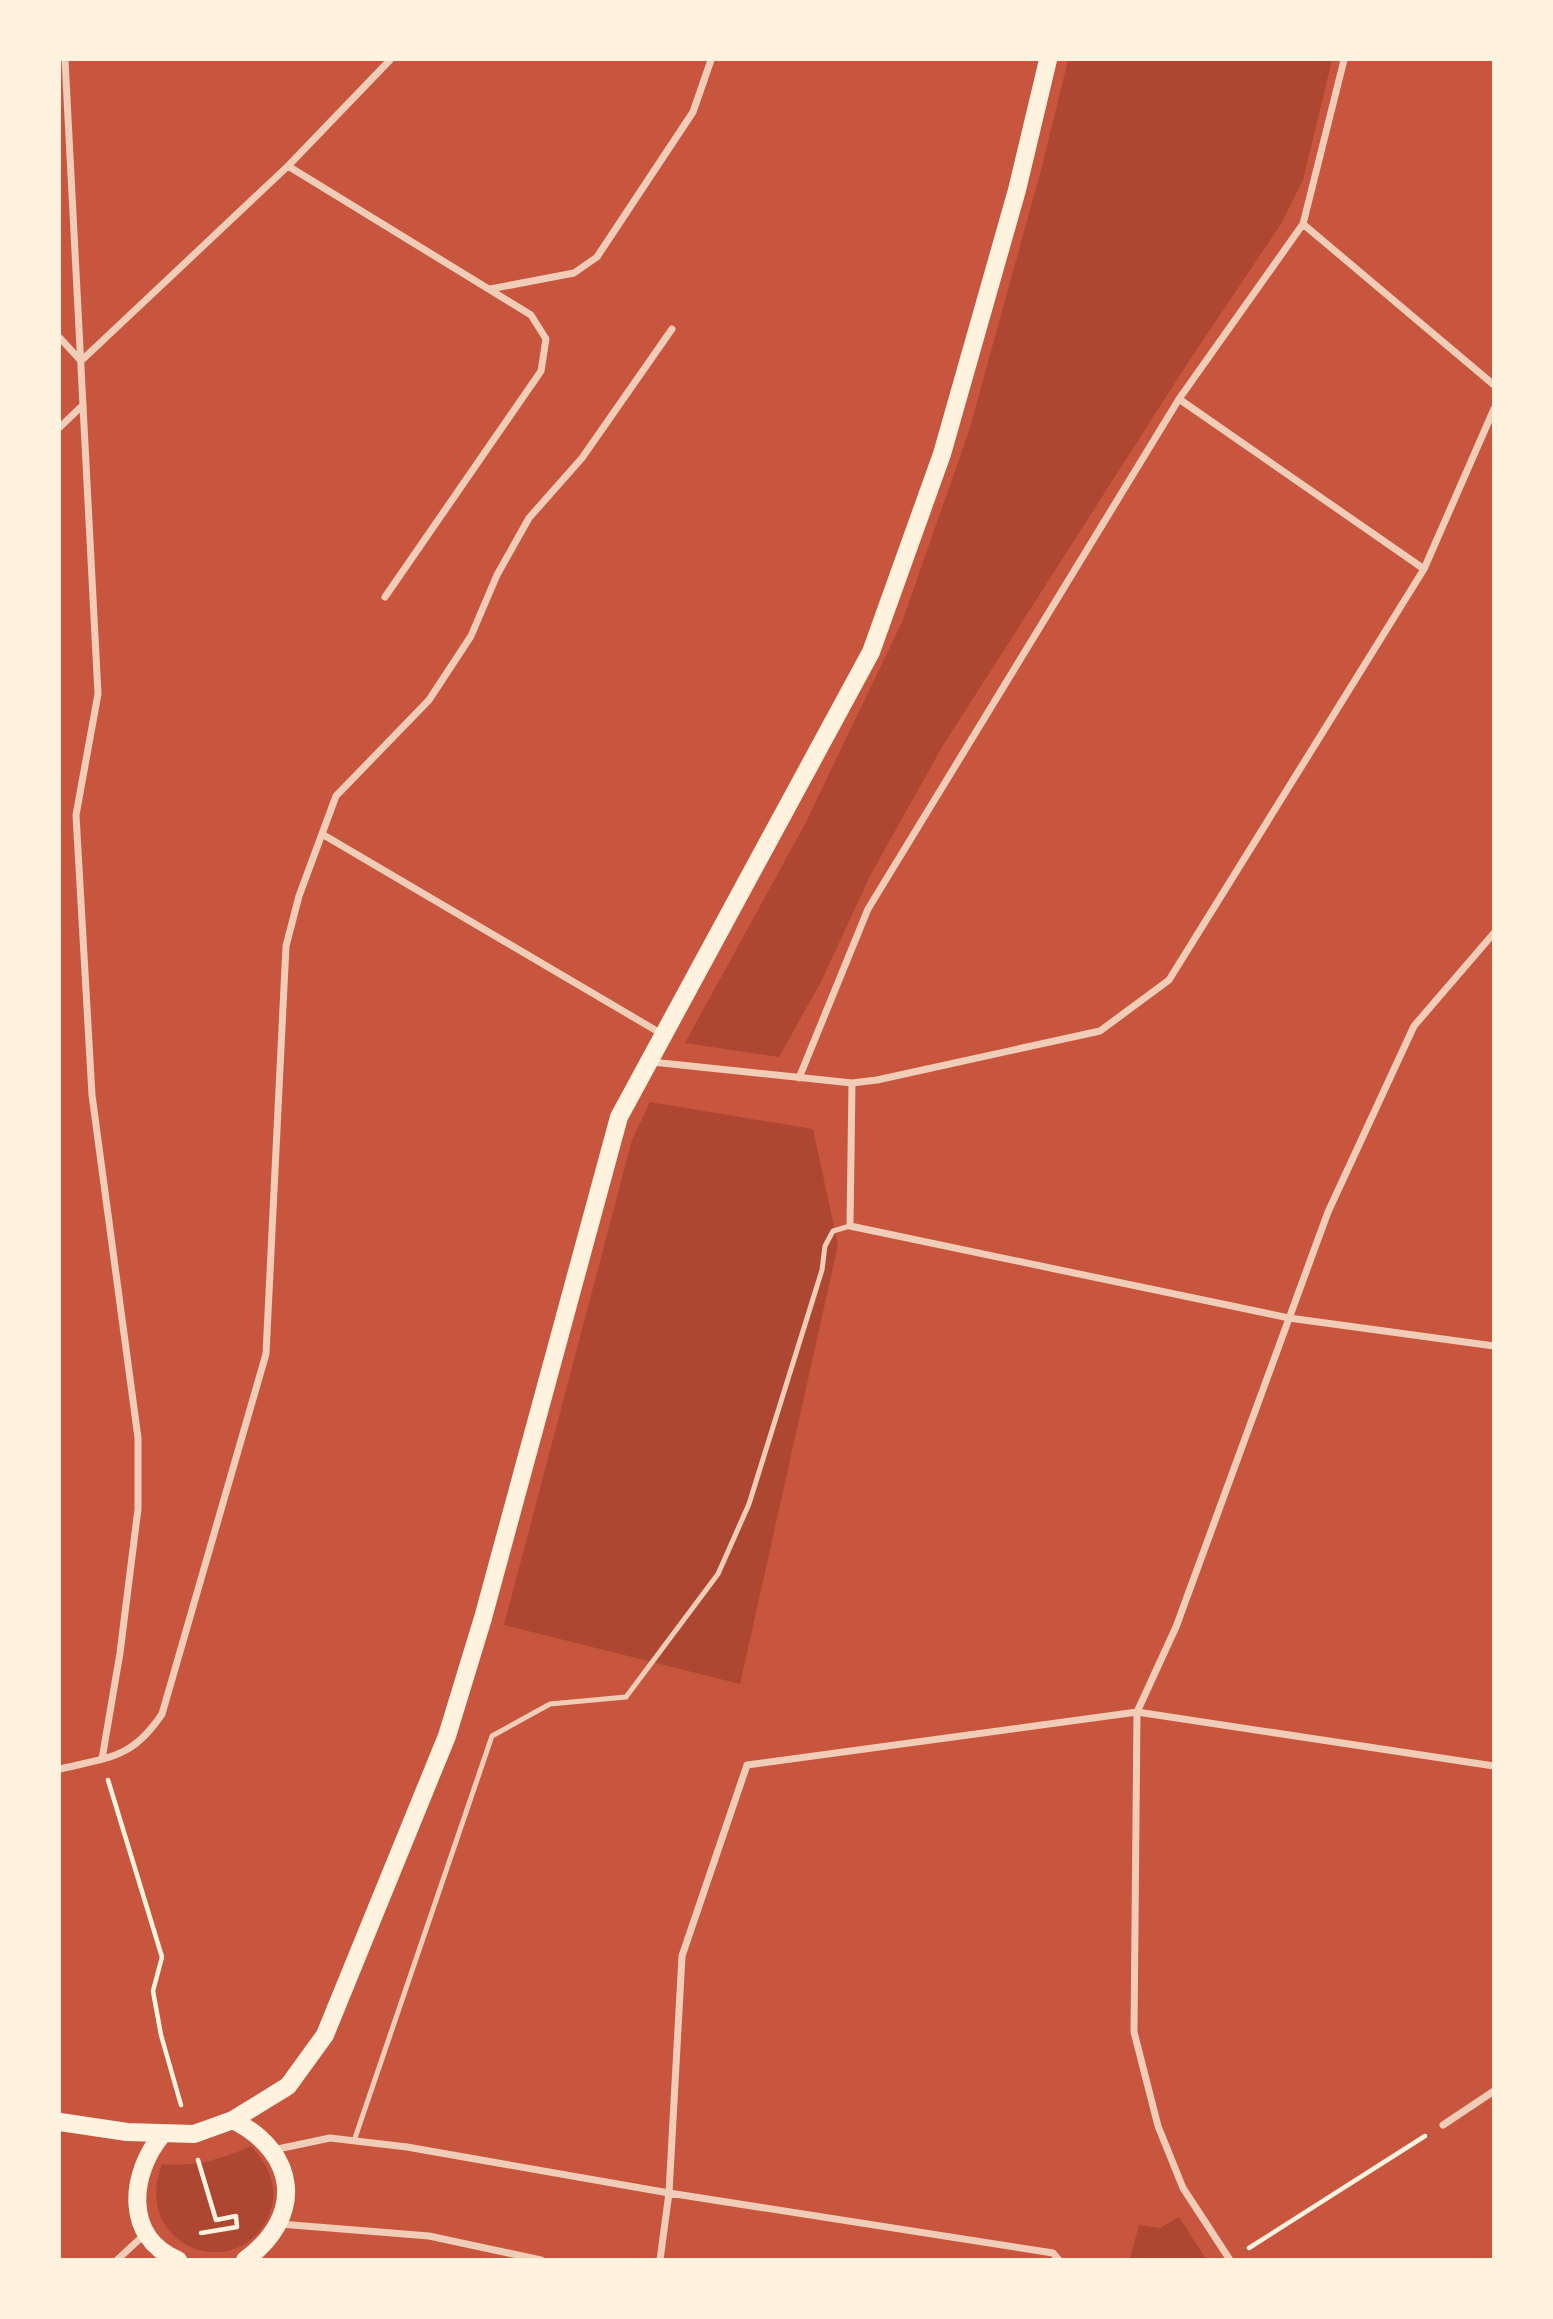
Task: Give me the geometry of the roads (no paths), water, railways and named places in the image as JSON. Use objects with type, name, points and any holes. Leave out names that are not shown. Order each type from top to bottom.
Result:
[{"type":"main road","points":[[60,2122],[162,2135],[194,2134],[233,2120],[288,2086],[326,2035],[447,1736],[483,1618],[619,1117],[871,652],[943,454],[1017,190],[1048,60]]},
{"type":"main road","points":[[233,2120],[255,2132],[273,2150],[284,2173],[286,2199],[280,2224],[265,2245],[245,2259]]},
{"type":"main road","points":[[162,2135],[147,2153],[138,2175],[136,2199],[142,2222],[155,2243],[178,2259]]},
{"type":"street","points":[[65,60],[98,694],[76,815],[78,855],[92,1095],[138,1438],[138,1509],[120,1653],[102,1759]]},
{"type":"street","points":[[81,361],[288,166],[390,60]]},
{"type":"street","points":[[490,289],[574,273],[597,257],[693,112],[710,60]]},
{"type":"street","points":[[799,1077],[867,909],[1179,399],[1303,225],[1344,60]]},
{"type":"street","points":[[288,166],[531,315],[546,339],[541,371],[386,597]]},
{"type":"street","points":[[1303,225],[1493,385]]},
{"type":"street","points":[[60,1769],[120,1755],[146,1738],[162,1714],[266,1354],[286,946],[299,896],[336,796],[429,700],[471,636],[497,575],[529,518],[582,458],[672,329]]},
{"type":"street","points":[[60,338],[81,361]]},
{"type":"street","points":[[1179,399],[1424,569]]},
{"type":"street","points":[[60,427],[83,405]]},
{"type":"street","points":[[648,1061],[852,1083],[877,1080],[1100,1031],[1169,980],[1424,569],[1490,428],[1493,409]]},
{"type":"street","points":[[322,834],[663,1035]]},
{"type":"street","points":[[1230,2259],[1183,2188],[1158,2126],[1134,2032],[1137,1712],[1176,1627],[1328,1212],[1414,1026],[1493,933]]},
{"type":"street","points":[[852,1083],[850,1226],[1289,1318],[1493,1346]]},
{"type":"street","points":[[660,2259],[669,2193],[682,1956],[747,1765],[1137,1712],[1493,1766]]},
{"type":"street","points":[[1443,2125],[1493,2091]]},
{"type":"street","points":[[273,2150],[330,2138],[407,2147],[669,2193],[1053,2253],[1059,2259]]},
{"type":"street","points":[[280,2224],[429,2236],[541,2259]]},
{"type":"street","points":[[117,2259],[148,2232]]},
{"type":"lane","points":[[354,2141],[492,1736],[550,1704],[626,1697],[718,1574],[749,1504],[822,1270],[825,1246],[833,1231],[850,1226]]}]
